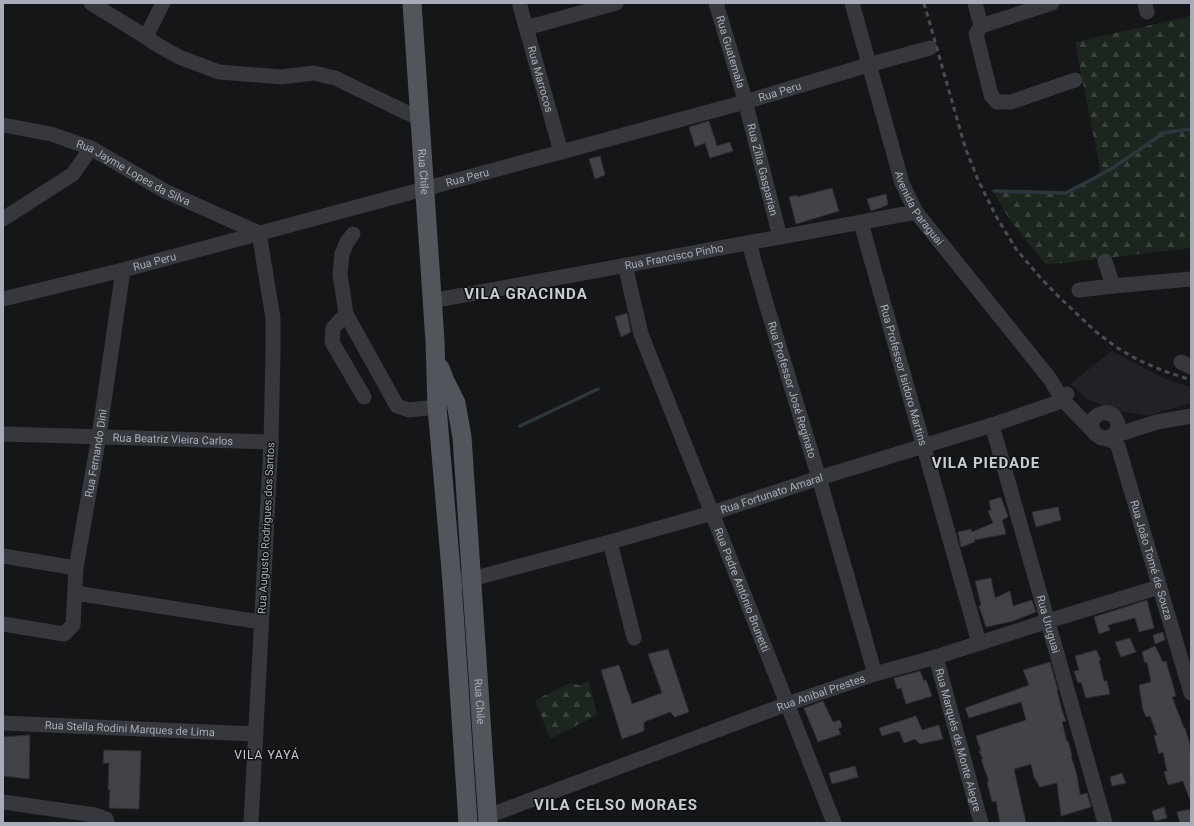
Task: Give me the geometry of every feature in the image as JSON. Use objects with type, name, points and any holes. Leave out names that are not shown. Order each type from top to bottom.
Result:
[{"type":"main road","name":"Rua Chile","points":[[412,3],[431,302],[435,341],[437,407],[452,582],[468,823]]},
{"type":"main road","name":"Rua Chile","points":[[435,341],[441,374],[456,403],[462,437],[488,819]]},
{"type":"main road","points":[[437,407],[438,403],[443,398],[448,397],[456,403]]},
{"type":"street","points":[[91,3],[179,57],[219,72],[281,77],[314,73],[335,78],[420,119]]},
{"type":"street","points":[[146,37],[164,3]]},
{"type":"street","points":[[526,28],[616,3]]},
{"type":"street","name":"Rua Guatemala","points":[[716,3],[745,102]]},
{"type":"street","name":"Avenida Paraguai","points":[[852,3],[902,182],[916,212],[1064,397],[1103,435]]},
{"type":"street","points":[[975,3],[981,26]]},
{"type":"street","points":[[1052,3],[981,26],[976,34],[991,95],[997,102],[1011,102],[1075,80]]},
{"type":"street","name":"Rua Marrocos","points":[[520,6],[561,152]]},
{"type":"street","name":"Rua Peru","points":[[3,299],[123,270],[424,190],[745,102],[868,64],[930,48]]},
{"type":"street","name":"Rua Zília Gasparian","points":[[745,102],[780,237]]},
{"type":"street","name":"Rua Jayme Lopes da Silva","points":[[3,125],[51,134],[91,148],[166,192],[259,233]]},
{"type":"street","points":[[3,219],[73,174],[91,148]]},
{"type":"street","name":"Rua Francisco Pinho","points":[[431,302],[916,212]]},
{"type":"street","name":"Rua Professor Isidoro Martins","points":[[860,223],[979,643]]},
{"type":"street","name":"Rua Augusto Rodrigues dos Santos","points":[[251,823],[271,442],[273,318],[259,233]]},
{"type":"street","points":[[353,234],[347,242],[342,254],[340,274],[346,314],[397,406],[409,410],[437,407]]},
{"type":"street","name":"Rua Professor José Reginato","points":[[749,243],[819,478],[875,674]]},
{"type":"street","points":[[1105,261],[1113,286]]},
{"type":"street","name":"Rua Padre Antônio Brunetti","points":[[625,265],[641,334],[834,823]]},
{"type":"street","name":"Rua Fernando Dini","points":[[3,624],[64,634],[73,624],[76,568],[123,270]]},
{"type":"street","points":[[1079,290],[1191,279]]},
{"type":"street","points":[[346,314],[333,328],[332,342],[364,397]]},
{"type":"street","name":"Avenida Paraguai","points":[[1064,397],[1080,405],[1108,415],[1157,422]]},
{"type":"street","name":"Rua Fortunato Amaral","points":[[472,579],[610,542],[712,512],[992,425],[1056,403],[1064,397]]},
{"type":"street","points":[[1097,415],[1108,415],[1117,420],[1118,428],[1113,435],[1103,435],[1092,428],[1093,420],[1097,415]]},
{"type":"street","points":[[1103,435],[1157,422],[1191,416]]},
{"type":"street","name":"Rua Uruguai","points":[[992,425],[1105,823]]},
{"type":"street","name":"Rua Beatriz Vieira Carlos","points":[[3,434],[271,442]]},
{"type":"street","name":"Rua João Tomé de Souza","points":[[1103,435],[1115,442],[1118,446],[1191,693]]},
{"type":"street","points":[[610,542],[634,638]]},
{"type":"street","points":[[3,556],[76,568]]},
{"type":"street","points":[[452,582],[472,579]]},
{"type":"street","name":"Rua Anibal Prestes","points":[[488,819],[787,704],[875,674],[936,657],[1160,587]]},
{"type":"street","points":[[75,593],[261,622]]},
{"type":"street","name":"Rua Marqués de Monte Alegre","points":[[936,657],[981,823]]},
{"type":"street","name":"Rua Stella Rodini Marques de Lima","points":[[3,723],[256,734]]},
{"type":"street","points":[[3,802],[95,815],[106,819],[107,823]]},
{"type":"shaded area","points":[[1112,351],[1167,380],[1191,387],[1191,403],[1147,416],[1115,410],[1087,399],[1070,384]]},
{"type":"green space","points":[[1191,16],[1191,248],[1046,265],[1010,220],[993,191],[1066,193],[1101,174],[1075,42]]},
{"type":"green space","points":[[589,681],[597,715],[550,739],[535,700],[569,683],[579,685]]},
{"type":"building","points":[[709,121],[717,146],[730,142],[733,151],[710,158],[705,143],[695,147],[689,127]]},
{"type":"building","points":[[600,156],[605,175],[595,179],[589,159]]},
{"type":"building","points":[[832,188],[839,211],[796,224],[789,197],[797,195],[797,197]]},
{"type":"building","points":[[886,194],[888,205],[871,211],[867,199]]},
{"type":"building","points":[[627,313],[631,332],[621,337],[615,317]]},
{"type":"building","points":[[1001,497],[1008,517],[1002,520],[1006,534],[974,540],[975,542],[961,547],[958,532],[971,529],[972,532],[993,523],[988,511],[991,510],[989,501]]},
{"type":"building","points":[[1058,507],[1061,520],[1036,527],[1032,512]]},
{"type":"building","points":[[991,578],[995,598],[1010,591],[1013,606],[1032,600],[1036,612],[1013,621],[986,627],[979,606],[981,605],[975,581]]},
{"type":"building","points":[[1147,600],[1154,628],[1139,632],[1135,618],[1108,625],[1110,630],[1099,634],[1094,617]]},
{"type":"building","points":[[1163,632],[1165,640],[1155,644],[1153,635]]},
{"type":"building","points":[[1130,638],[1136,652],[1121,657],[1115,642]]},
{"type":"building","points":[[1155,646],[1163,662],[1166,661],[1176,696],[1172,697],[1185,728],[1191,748],[1191,800],[1183,781],[1168,785],[1164,772],[1167,771],[1163,752],[1159,754],[1154,736],[1157,735],[1150,716],[1146,717],[1143,710],[1139,685],[1151,682],[1147,662],[1145,663],[1142,652]]},
{"type":"building","points":[[668,649],[689,712],[675,717],[670,712],[644,722],[644,731],[622,739],[601,670],[619,665],[632,704],[662,693],[648,654]]},
{"type":"building","points":[[1096,650],[1101,660],[1099,661],[1104,681],[1107,681],[1110,694],[1086,698],[1081,682],[1078,683],[1074,671],[1079,670],[1075,656]]},
{"type":"building","points":[[1050,662],[1066,721],[1062,722],[1077,775],[1080,795],[1087,793],[1091,807],[1061,816],[1057,783],[1040,787],[1034,777],[1031,764],[1014,769],[1026,823],[1000,823],[996,801],[992,802],[987,782],[989,782],[981,759],[983,759],[979,751],[981,751],[976,736],[1026,720],[1021,702],[969,718],[965,708],[1029,685],[1023,670]]},
{"type":"building","points":[[920,671],[924,681],[926,680],[932,696],[906,704],[901,688],[897,689],[894,678]]},
{"type":"building","points":[[823,701],[833,722],[840,720],[842,727],[838,729],[841,734],[818,742],[804,708]]},
{"type":"building","points":[[916,716],[922,730],[939,725],[943,739],[920,744],[915,739],[904,743],[899,731],[882,736],[879,728]]},
{"type":"building","points":[[30,735],[29,779],[3,776],[3,737]]},
{"type":"building","points":[[104,750],[141,751],[139,809],[109,808],[109,763],[103,763]]},
{"type":"building","points":[[855,766],[858,777],[832,784],[829,773]]},
{"type":"building","points":[[1122,773],[1126,783],[1112,786],[1110,777]]},
{"type":"building","points":[[1164,807],[1167,818],[1155,821],[1152,811]]},
{"type":"building","points":[[1191,809],[1191,823],[1180,823],[1177,812]]},
{"type":"waterway","points":[[994,191],[1066,193],[1111,169],[1163,133],[1191,129]]},
{"type":"waterway","points":[[520,426],[598,389]]},
{"type":"railway","points":[[924,3],[965,147],[978,180],[996,216],[1016,249],[1057,295],[1095,331],[1116,347],[1138,360],[1191,380]]},
{"type":"district","name":"VILA GRACINDA","points":[[526,294]]},
{"type":"district","name":"VILA PIEDADE","points":[[986,463]]},
{"type":"district","name":"VILA YAYÁ","points":[[267,755]]},
{"type":"district","name":"VILA CELSO MORAES","points":[[616,805]]}]
